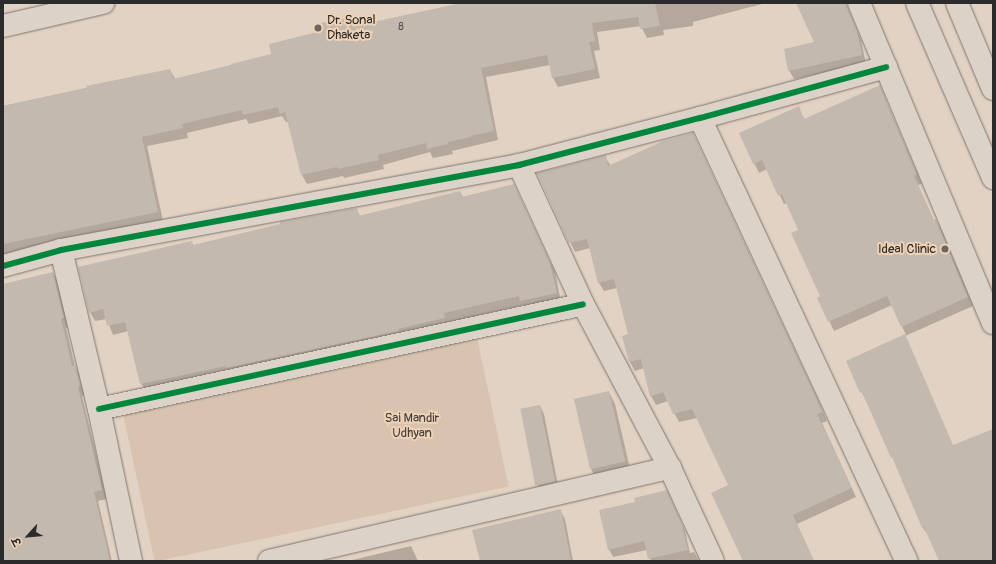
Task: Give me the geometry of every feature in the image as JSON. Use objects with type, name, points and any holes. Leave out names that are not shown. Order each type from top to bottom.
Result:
[{"type":"street","points":[[3,26],[103,3]]},
{"type":"street","points":[[859,3],[993,323]]},
{"type":"street","points":[[917,3],[993,178]]},
{"type":"street","points":[[957,3],[993,89]]},
{"type":"street","points":[[3,266],[61,250],[519,165],[700,118],[886,67]]},
{"type":"street","points":[[700,118],[907,561]]},
{"type":"street","points":[[519,165],[583,304],[670,468],[713,561]]},
{"type":"street","points":[[61,250],[99,409],[131,561]]},
{"type":"street","points":[[99,409],[583,304]]},
{"type":"street","points":[[270,561],[670,468]]},
{"type":"green space","name":"Sai Mandir Udhyan","points":[[476,333],[509,487],[154,561],[122,408]]},
{"type":"building","points":[[461,3],[655,3],[660,26],[640,29],[638,17],[592,23],[595,41],[589,42],[595,69],[552,78],[547,55],[481,68],[494,131],[448,142],[448,144],[427,149],[426,143],[378,155],[379,160],[338,169],[337,167],[301,175],[285,112],[280,114],[278,107],[243,115],[242,110],[182,124],[183,128],[142,137],[158,212],[3,244],[3,106],[87,88],[86,86],[170,69],[173,79],[231,65],[271,54],[269,44],[317,32],[315,24],[348,18],[350,27]]},
{"type":"building","points":[[796,3],[846,3],[857,30],[862,55],[788,71],[784,49],[814,42]]},
{"type":"building","points":[[880,85],[917,174],[914,176],[933,220],[936,219],[968,297],[901,327],[887,296],[828,322],[817,298],[820,296],[791,233],[798,230],[782,194],[778,196],[762,160],[753,164],[739,133],[799,106],[804,119]]},
{"type":"building","points":[[693,133],[823,412],[817,414],[852,488],[793,515],[814,561],[743,561],[711,493],[728,485],[692,409],[673,414],[663,392],[650,397],[641,359],[629,362],[622,336],[628,334],[614,279],[598,283],[587,239],[569,243],[537,173],[606,155],[608,166],[663,141]]},
{"type":"building","points":[[514,184],[550,262],[557,293],[520,301],[519,296],[444,313],[445,318],[398,329],[399,331],[226,368],[226,366],[140,384],[125,322],[107,326],[103,309],[89,313],[78,267],[192,241],[193,245],[280,224],[280,222],[357,208],[359,216],[460,191],[462,197]]},
{"type":"building","points":[[53,272],[64,318],[61,319],[72,366],[76,366],[81,386],[78,387],[102,490],[94,492],[110,561],[3,561],[3,284]]},
{"type":"building","points":[[905,334],[953,445],[993,429],[993,561],[939,561],[924,527],[922,528],[892,457],[891,458],[862,392],[860,393],[846,361]]},
{"type":"building","points":[[609,391],[625,461],[590,469],[574,399]]},
{"type":"building","points":[[540,405],[555,482],[535,485],[520,409]]},
{"type":"building","points":[[667,490],[681,521],[688,550],[648,559],[644,541],[608,550],[599,510],[635,502],[634,498]]},
{"type":"building","points":[[561,509],[571,561],[480,561],[472,530]]},
{"type":"cycle path","points":[[3,266],[61,250],[519,165],[700,118],[886,67]]},
{"type":"cycle path","points":[[99,409],[583,304]]},
{"type":"place","name":"Dr. Sonal Dhaketa","points":[[318,28]]},
{"type":"place","name":"Ideal Clinic","points":[[945,249]]}]
